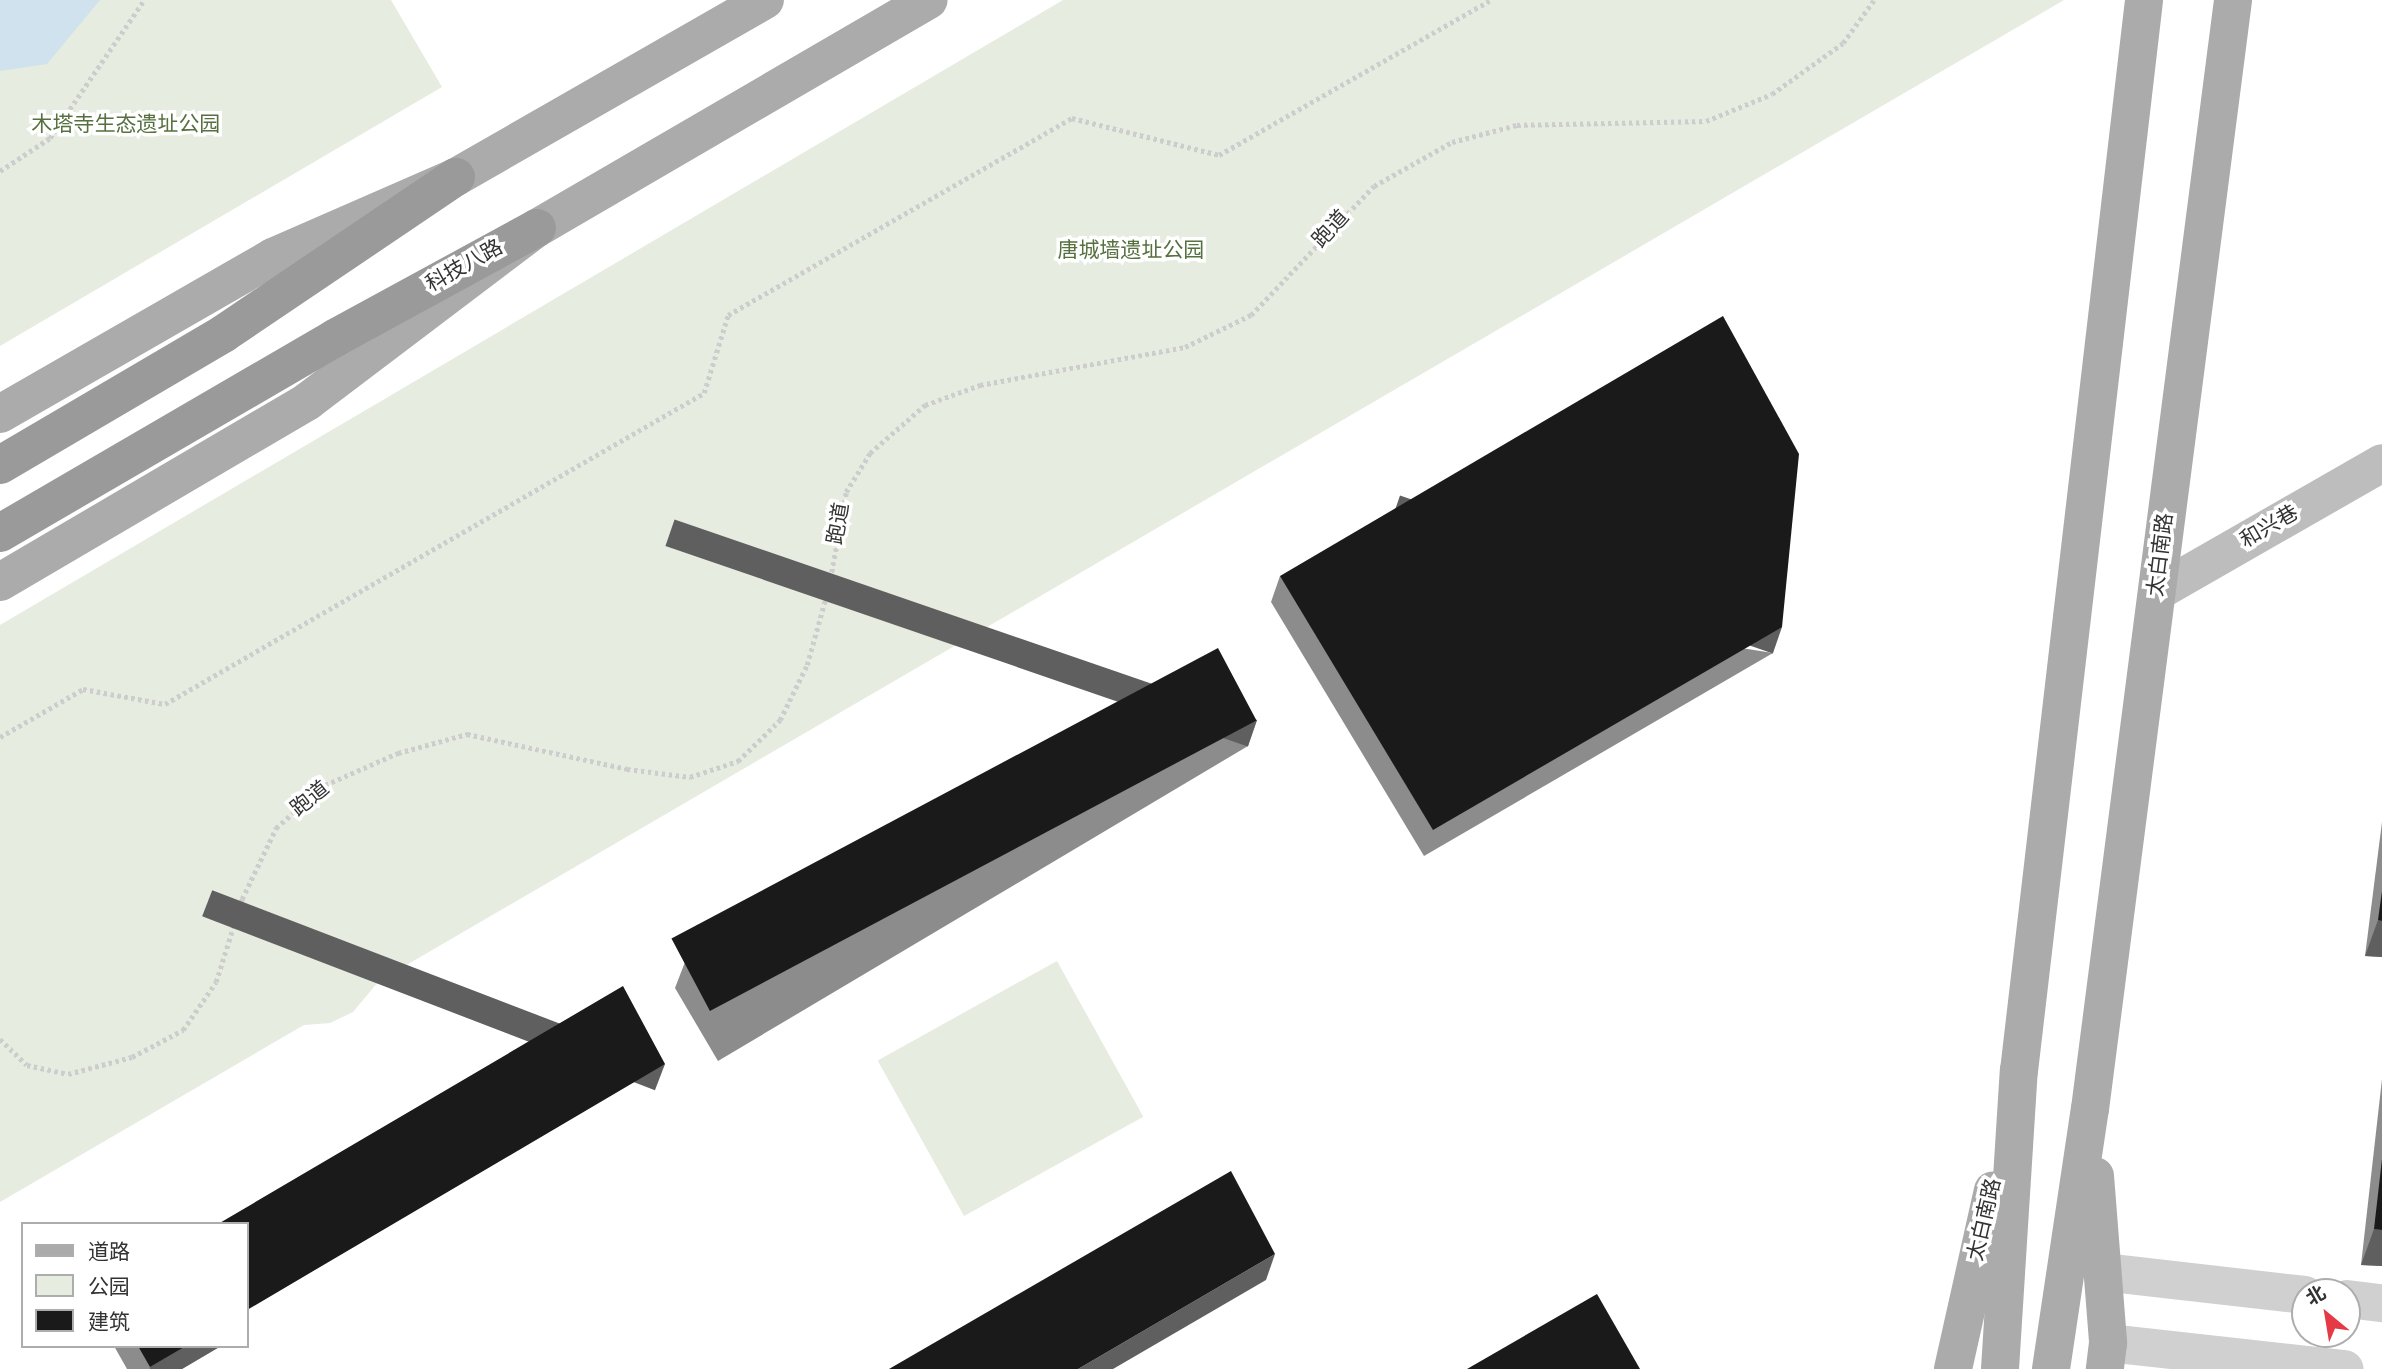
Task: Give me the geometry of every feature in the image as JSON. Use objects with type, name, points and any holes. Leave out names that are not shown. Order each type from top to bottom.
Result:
[{"type":"highway","points":[[0,465],[223,334],[456,177]]},
{"type":"highway","name":"科技八路","points":[[0,533],[335,338],[537,228]]},
{"type":"main road","points":[[0,414],[273,257],[456,177],[765,0]]},
{"type":"main road","name":"科技八路","points":[[537,228],[928,0]]},
{"type":"main road","name":"太白南路","points":[[2000,1369],[2019,1072],[2144,0]]},
{"type":"main road","name":"太白南路","points":[[2051,1369],[2090,1109],[2233,0]]},
{"type":"main road","points":[[0,582],[307,401],[537,228]]},
{"type":"main road","name":"太白南路","points":[[1953,1369],[2019,1072]]},
{"type":"main road","name":"太白南路","points":[[2090,1109],[2107,1356]]},
{"type":"street","name":"和兴巷","points":[[2157,592],[2382,463]]},
{"type":"street","points":[[2103,1272],[2291,1293]]},
{"type":"street","points":[[2361,1301],[2382,1303]]},
{"type":"street","points":[[2107,1356],[2345,1369]]},
{"type":"path","points":[[0,171],[50,138],[144,0]]},
{"type":"path","points":[[0,737],[83,689],[165,704],[704,393],[728,315],[1072,118],[1219,155],[1491,0]]},
{"type":"path","name":"跑道","points":[[0,1039],[27,1065],[68,1074],[132,1058],[183,1030],[216,982],[242,899],[276,828],[325,785],[398,753],[467,734],[627,769],[690,777],[738,761],[779,720],[807,665],[829,586],[846,492],[870,453],[925,405],[1006,379],[1185,347],[1251,315],[1374,186],[1452,142],[1517,125],[1706,121],[1782,87],[1843,43],[1874,0]]},
{"type":"green space","name":"木塔寺生态遗址公园","points":[[0,0],[391,0],[442,87],[0,346]]},
{"type":"green space","name":"唐城墙遗址公园","points":[[1063,0],[2064,0],[379,981],[353,1012],[330,1023],[304,1025],[0,1202],[0,625]]},
{"type":"green space","points":[[1057,961],[1143,1117],[964,1216],[878,1060]]},
{"type":"water","points":[[0,0],[100,0],[47,64],[0,71]]},
{"type":"building","points":[[1723,316],[1799,454],[1782,627],[1433,830],[1280,576]]},
{"type":"building","points":[[1218,648],[1256,720],[710,1011],[671,939]]},
{"type":"building","points":[[2382,891],[2382,921],[2378,920]]},
{"type":"building","points":[[623,986],[665,1064],[248,1309],[248,1222],[221,1222]]},
{"type":"building","points":[[2382,1159],[2382,1230],[2374,1229]]},
{"type":"building","points":[[1231,1171],[1275,1254],[1078,1369],[889,1369]]},
{"type":"building","points":[[1597,1294],[1640,1369],[1467,1369]]},
{"type":"building","points":[[139,1348],[183,1348],[150,1367]]}]
